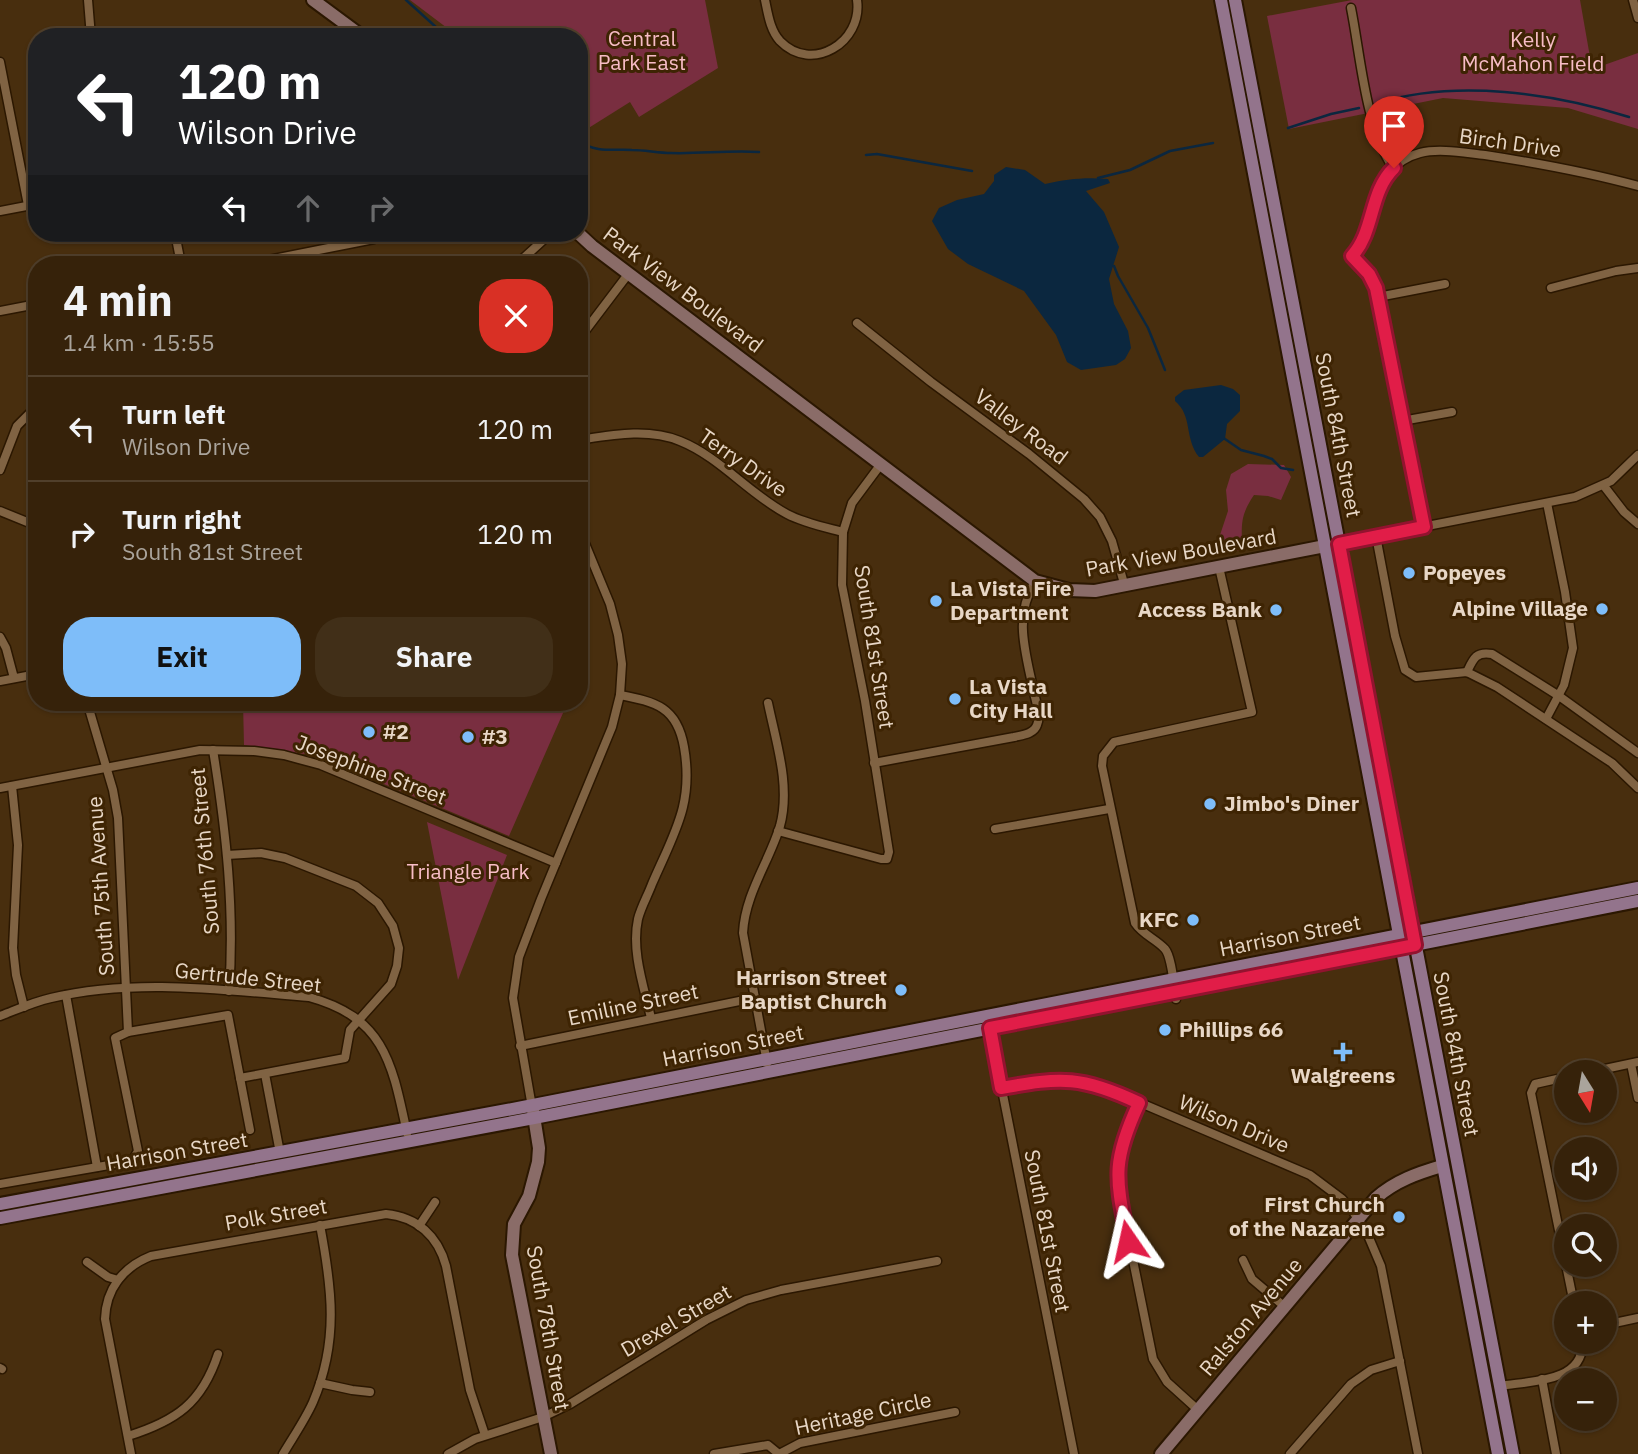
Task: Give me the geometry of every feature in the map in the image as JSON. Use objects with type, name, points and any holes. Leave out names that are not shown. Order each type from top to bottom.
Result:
[{"type":"main road","name":"South 84th Street","points":[[1221,0],[1498,1454]]},
{"type":"main road","name":"South 84th Street","points":[[1236,0],[1513,1454]]},
{"type":"main road","name":"Harrison Street","points":[[0,1218],[407,1135],[989,1022],[1175,990],[1638,888]]},
{"type":"main road","name":"Harrison Street","points":[[1414,938],[1638,901]]},
{"type":"main road","name":"Harrison Street","points":[[0,1204],[280,1153],[407,1135]]},
{"type":"main road","points":[[1442,1166],[1452,1175],[1464,1231],[1473,1247]]},
{"type":"street","points":[[88,0],[91,28]]},
{"type":"street","points":[[313,0],[351,28]]},
{"type":"street","points":[[765,0],[771,27],[780,41],[793,50],[809,55],[826,54],[850,33],[857,18],[857,0]]},
{"type":"street","points":[[1633,0],[1638,18]]},
{"type":"street","points":[[1352,8],[1373,124],[1381,147],[1394,168],[1380,185],[1364,237],[1352,256],[1372,279],[1378,297],[1424,527]]},
{"type":"street","points":[[0,62],[28,186]]},
{"type":"street","name":"Birch Drive","points":[[1394,168],[1418,153],[1453,152],[1568,169],[1638,186]]},
{"type":"street","points":[[0,211],[28,205]]},
{"type":"street","points":[[298,256],[361,242]]},
{"type":"street","points":[[526,256],[541,242]]},
{"type":"street","name":"Park View Boulevard","points":[[588,242],[1035,581],[1069,590],[1095,591],[1125,587],[1575,497],[1604,486],[1625,470],[1638,455]]},
{"type":"street","points":[[1551,288],[1638,268]]},
{"type":"street","points":[[588,327],[629,273]]},
{"type":"street","points":[[1378,297],[1445,284]]},
{"type":"street","points":[[0,311],[28,306]]},
{"type":"street","name":"Valley Road","points":[[857,323],[931,382],[1030,454],[1084,499],[1100,517],[1112,541],[1125,587]]},
{"type":"street","points":[[1402,421],[1452,412]]},
{"type":"street","points":[[0,470],[17,426],[28,415]]},
{"type":"street","name":"Terry Drive","points":[[588,439],[629,433],[680,441],[703,454],[785,513],[802,521],[843,532]]},
{"type":"street","name":"South 81st Street","points":[[874,763],[865,701],[842,585],[843,532],[852,503],[881,464]]},
{"type":"street","points":[[1604,486],[1624,512],[1638,524]]},
{"type":"street","points":[[1546,719],[1568,674],[1573,648],[1547,503]]},
{"type":"street","points":[[0,511],[28,522]]},
{"type":"street","points":[[1376,536],[1395,636],[1405,670],[1416,677],[1467,671],[1497,687],[1612,763],[1638,788]]},
{"type":"street","name":"South 78th Street","points":[[551,1454],[512,1255],[514,1224],[529,1196],[538,1162],[533,1111],[513,999],[519,957],[612,726],[620,695],[622,664],[618,635],[610,604],[588,551]]},
{"type":"street","points":[[1175,990],[1169,956],[1140,932],[1135,923],[1110,809],[1102,766],[1103,756],[1114,742],[1252,712],[1219,567]]},
{"type":"street","points":[[776,835],[887,859],[889,852],[874,763],[1014,737],[1036,729],[1037,708],[1022,630],[1023,604],[1035,581]]},
{"type":"street","points":[[0,637],[6,648],[14,678]]},
{"type":"street","points":[[1467,671],[1474,657],[1482,652],[1492,654],[1559,696],[1638,752]]},
{"type":"street","points":[[0,681],[28,676]]},
{"type":"street","points":[[620,695],[662,706],[675,719],[683,740],[687,765],[688,788],[684,808],[639,916],[636,938],[651,1018]]},
{"type":"street","points":[[768,703],[783,779],[783,806],[776,835],[744,915],[743,933],[768,1066]]},
{"type":"street","name":"South 75th Avenue","points":[[90,711],[118,818],[128,1032]]},
{"type":"street","name":"Josephine Street","points":[[0,788],[200,750],[254,751],[284,755],[321,765],[556,863]]},
{"type":"street","name":"South 76th Street","points":[[213,750],[224,817],[230,900],[229,991]]},
{"type":"street","points":[[12,786],[18,845],[13,948],[24,1007]]},
{"type":"street","points":[[995,829],[1110,809]]},
{"type":"street","points":[[227,855],[261,853],[285,858],[356,886],[378,903],[393,926],[399,948],[397,967],[391,984],[349,1030],[345,1058],[240,1078]]},
{"type":"street","name":"Gertrude Street","points":[[0,1016],[66,995],[97,989],[150,986],[309,997],[358,1018],[377,1040],[394,1074],[407,1135]]},
{"type":"street","points":[[66,995],[97,1167]]},
{"type":"street","name":"Emiline Street","points":[[520,1046],[754,998]]},
{"type":"street","points":[[0,1184],[132,1161],[138,1151],[115,1038],[128,1032],[228,1014],[250,1130]]},
{"type":"street","name":"South 81st Street","points":[[989,1022],[1074,1454]]},
{"type":"street","points":[[1617,1067],[1635,1063],[1638,1098]]},
{"type":"street","points":[[265,1074],[280,1153]]},
{"type":"street","points":[[1554,1079],[1539,1082],[1532,1087],[1531,1093],[1571,1291]]},
{"type":"street","name":"Wilson Drive","points":[[1001,1088],[1050,1080],[1077,1081],[1103,1087],[1310,1175],[1342,1199],[1367,1233],[1381,1266],[1419,1454]]},
{"type":"street","points":[[1139,1103],[1118,1158],[1120,1199],[1153,1359],[1167,1382],[1198,1410]]},
{"type":"street","name":"Ralston Avenue","points":[[1161,1454],[1385,1190],[1413,1174],[1442,1166]]},
{"type":"street","points":[[435,1202],[419,1226],[431,1236],[444,1259],[470,1390],[485,1435]]},
{"type":"street","name":"Polk Street","points":[[118,1280],[133,1265],[151,1256],[320,1225],[386,1214],[406,1218],[419,1226]]},
{"type":"street","points":[[283,1454],[308,1413],[320,1383],[329,1346],[332,1310],[330,1279],[320,1225]]},
{"type":"street","points":[[1243,1259],[1252,1279],[1284,1307]]},
{"type":"street","name":"Drexel Street","points":[[448,1454],[485,1435],[543,1417],[570,1404],[706,1320],[746,1300],[781,1290],[937,1261]]},
{"type":"street","points":[[87,1262],[108,1277],[118,1280],[108,1298],[105,1319],[131,1454]]},
{"type":"street","points":[[1617,1322],[1638,1318]]},
{"type":"street","points":[[128,1436],[161,1424],[187,1406],[206,1383],[218,1354]]},
{"type":"street","points":[[1500,1386],[1565,1373],[1576,1366],[1581,1354]]},
{"type":"street","points":[[1290,1454],[1351,1384],[1371,1370],[1400,1361]]},
{"type":"street","points":[[1542,1379],[1556,1454]]},
{"type":"street","points":[[320,1383],[370,1392]]},
{"type":"street","name":"Heritage Circle","points":[[779,1454],[800,1443],[955,1412]]},
{"type":"street","points":[[715,1454],[768,1445],[779,1454]]},
{"type":"green space","name":"Central Park East","points":[[410,0],[705,0],[718,68],[639,117],[630,102],[588,128],[588,28],[447,28]]},
{"type":"green space","name":"Kelly McMahon Field","points":[[1352,0],[1580,0],[1590,57],[1604,65],[1638,53],[1638,129],[1568,108],[1443,98],[1289,129],[1267,16]]},
{"type":"green space","points":[[1248,464],[1284,465],[1291,477],[1281,500],[1254,495],[1244,516],[1242,551],[1222,550],[1219,538],[1228,511],[1226,490],[1231,474]]},
{"type":"green space","points":[[243,711],[564,711],[509,836],[331,762],[305,754],[244,745]]},
{"type":"green space","name":"Triangle Park","points":[[427,822],[507,855],[458,980]]},
{"type":"water","points":[[1006,167],[1025,170],[1045,184],[1076,179],[1108,179],[1110,183],[1086,191],[1104,212],[1119,247],[1109,279],[1114,304],[1128,331],[1131,348],[1125,359],[1116,365],[1081,370],[1067,362],[1056,335],[1024,291],[968,264],[948,249],[932,221],[939,208],[957,200],[984,194],[994,181],[994,175]]},
{"type":"water","points":[[1221,385],[1240,395],[1240,411],[1227,424],[1225,439],[1203,457],[1199,457],[1191,442],[1187,420],[1175,397],[1184,390]]},
{"type":"waterway","points":[[406,0],[437,28]]},
{"type":"waterway","points":[[1378,103],[1439,92],[1504,92],[1569,101],[1629,117]]},
{"type":"waterway","points":[[1288,128],[1359,108]]},
{"type":"waterway","points":[[1098,178],[1130,170],[1170,151],[1213,143]]},
{"type":"waterway","points":[[588,146],[605,150],[671,153],[759,152]]},
{"type":"waterway","points":[[866,155],[877,154],[972,171]]},
{"type":"waterway","points":[[1114,266],[1148,328],[1165,370]]},
{"type":"waterway","points":[[1225,439],[1241,450],[1272,459],[1281,468],[1293,470]]},
{"type":"place","name":"Popeyes","points":[[1409,573]]},
{"type":"place","name":"La Vista Fire Department","points":[[936,601]]},
{"type":"place","name":"Alpine Village","points":[[1602,609]]},
{"type":"place","name":"Access Bank","points":[[1276,610]]},
{"type":"place","name":"La Vista City Hall","points":[[955,699]]},
{"type":"place","name":"#2","points":[[369,732]]},
{"type":"place","name":"#3","points":[[468,737]]},
{"type":"place","name":"Jimbo's Diner","points":[[1210,804]]},
{"type":"place","name":"KFC","points":[[1193,920]]},
{"type":"place","name":"Harrison Street Baptist Church","points":[[901,990]]},
{"type":"place","name":"Phillips 66","points":[[1165,1030]]},
{"type":"place","name":"Walgreens","points":[[1343,1052]]},
{"type":"place","name":"First Church of the Nazarene","points":[[1399,1217]]},
{"type":"route","points":[[1128,1241],[1118,1186],[1118,1158],[1139,1103],[1103,1087],[1062,1079],[1001,1088],[990,1028],[1415,945],[1339,544],[1424,527],[1376,288],[1369,274],[1352,256],[1364,237],[1380,185],[1394,168]]}]
